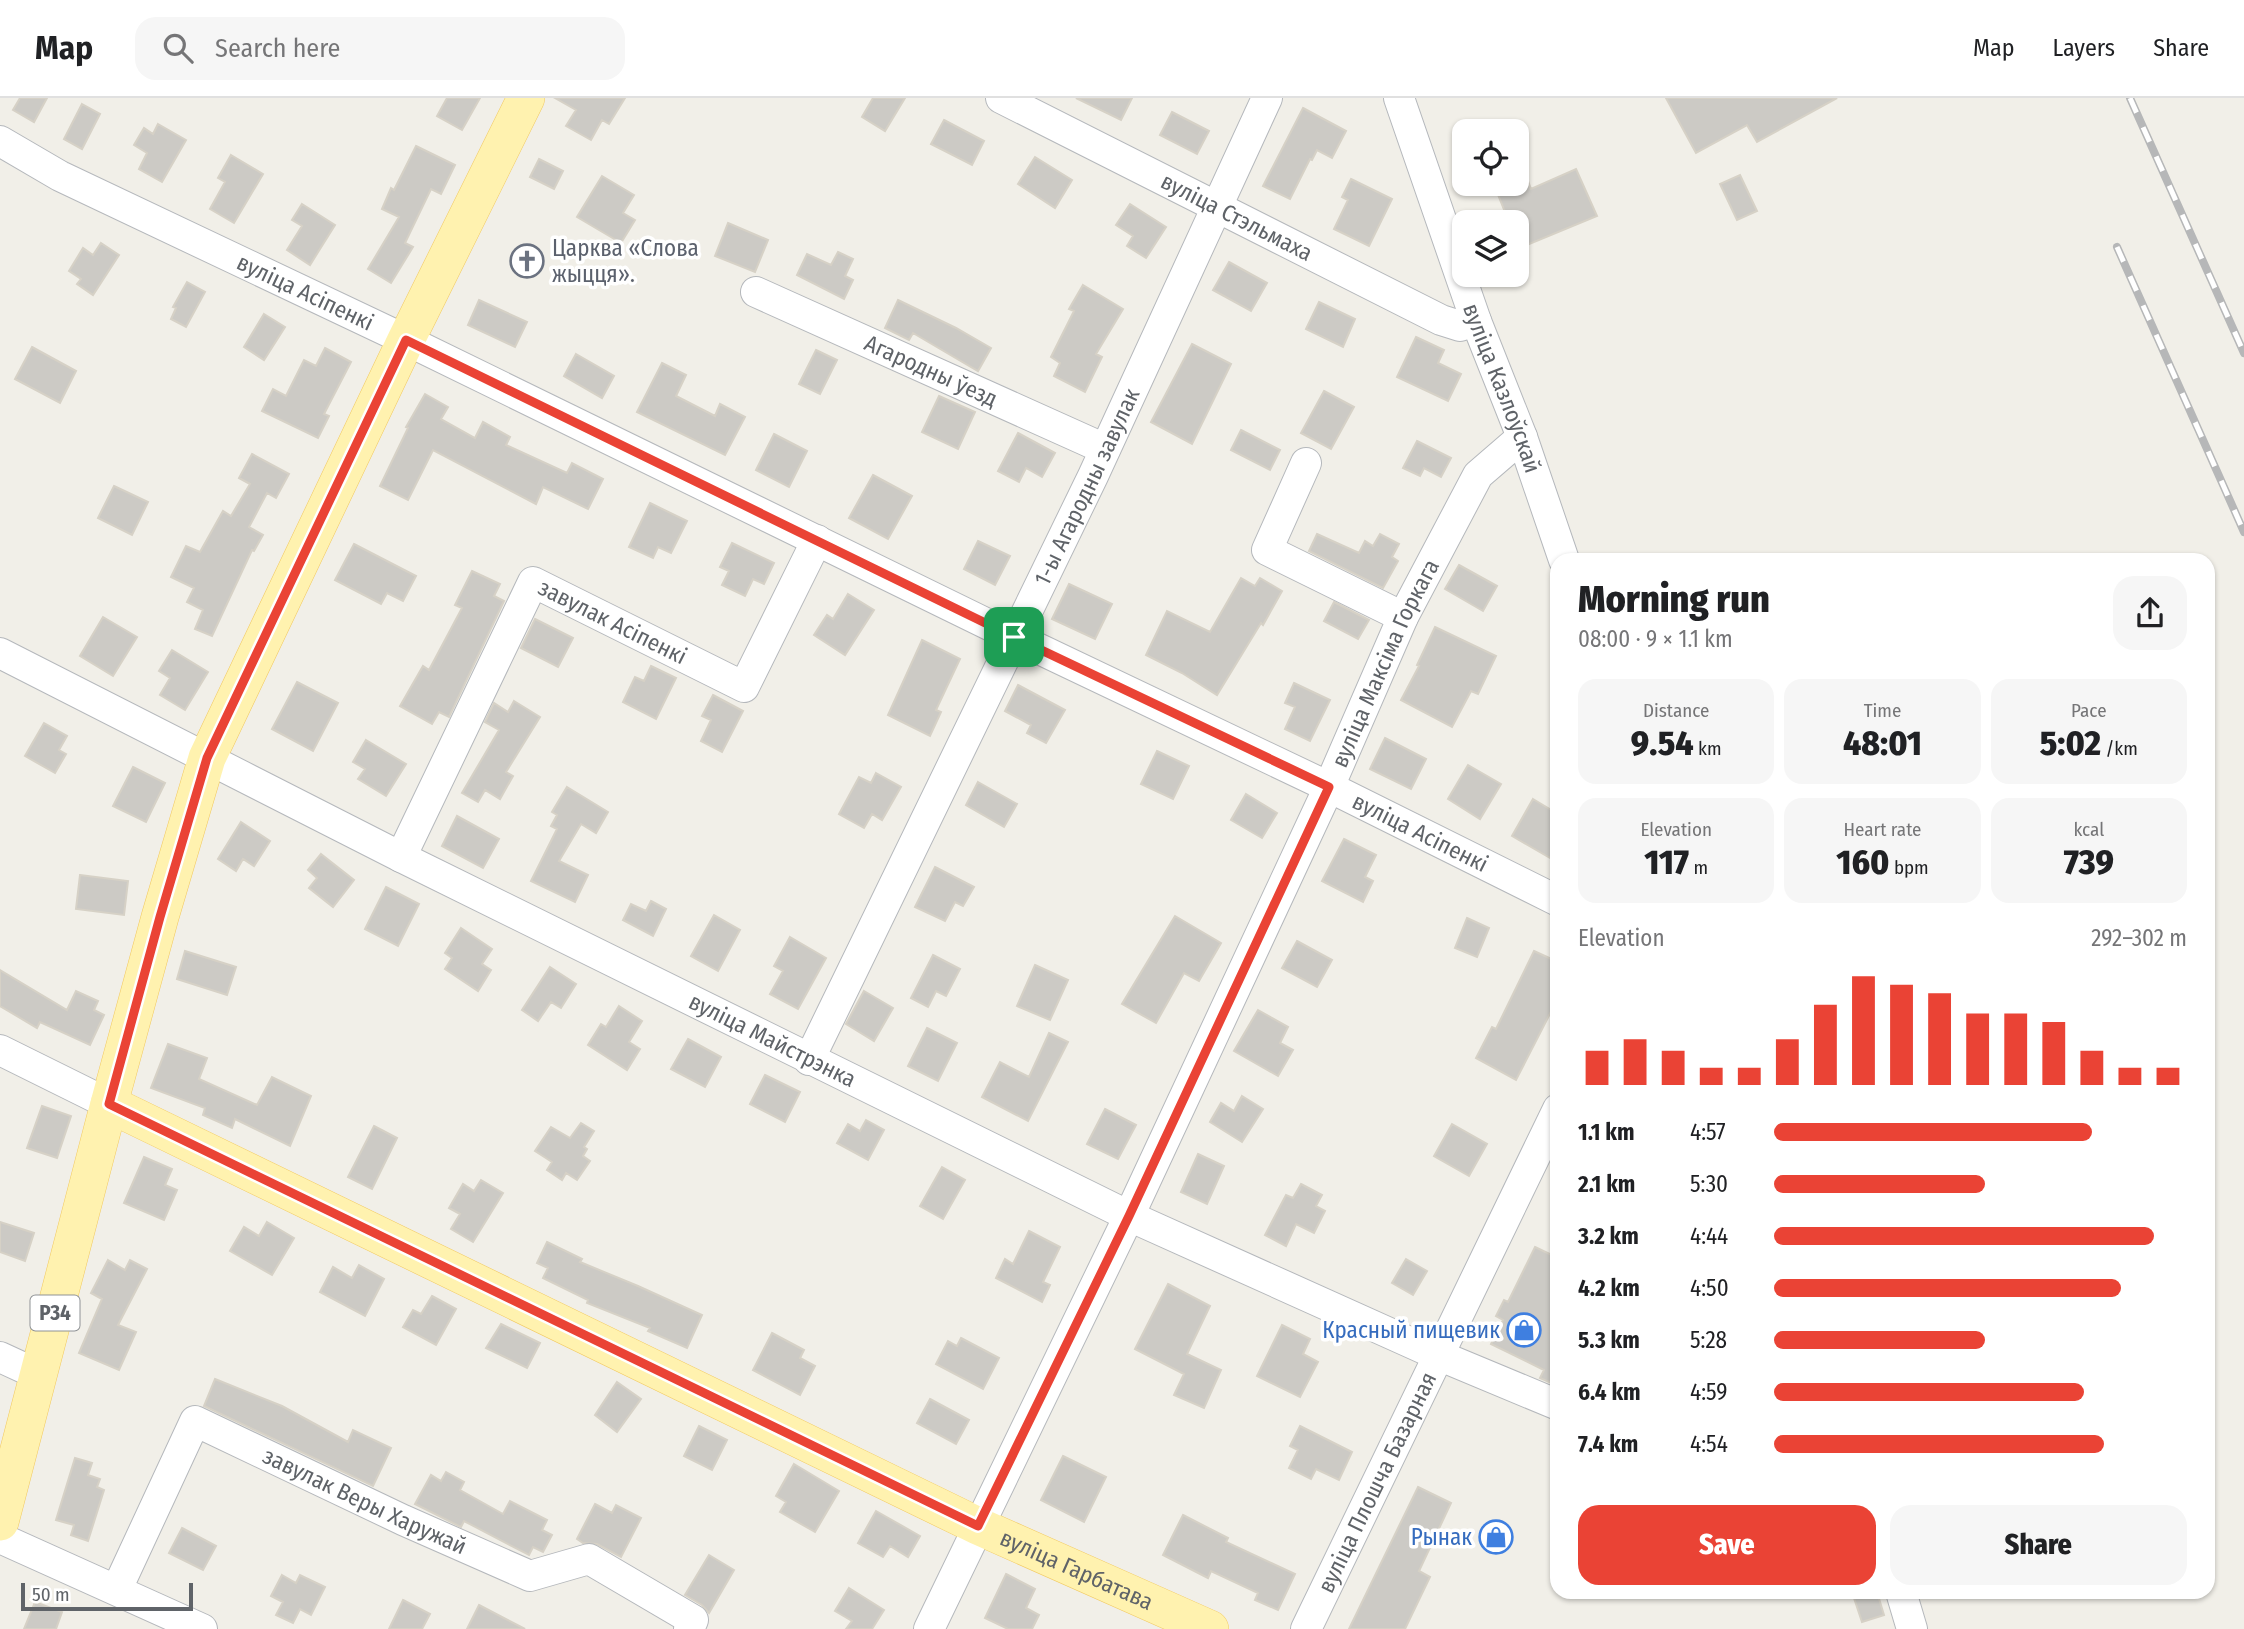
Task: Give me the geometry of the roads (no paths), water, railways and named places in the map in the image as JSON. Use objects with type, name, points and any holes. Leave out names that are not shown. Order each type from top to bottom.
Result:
[{"type":"main road","name":"Р34","points":[[0,1522],[109,1104],[207,758],[406,340],[526,98]]},
{"type":"main road","name":"вуліца Гарбатава","points":[[109,1104],[978,1526],[1210,1629]]},
{"type":"street","name":"вуліца Стэльмаха","points":[[1001,98],[1441,320],[1460,326],[1476,321]]},
{"type":"street","name":"1-ы Агародны завулак","points":[[809,1060],[1105,449],[1266,98]]},
{"type":"street","name":"вуліца Казлоўскай","points":[[1399,98],[1476,321],[1522,437],[1562,553]]},
{"type":"street","name":"вуліца Асіпенкі","points":[[0,141],[60,176],[406,340],[1014,637],[1329,787],[1550,897]]},
{"type":"street","name":"Агародны ўезд","points":[[756,292],[1105,449]]},
{"type":"street","name":"вуліца Максіма Горкага","points":[[929,1629],[1129,1216],[1329,787],[1403,617],[1478,475],[1522,437]]},
{"type":"street","points":[[1306,463],[1267,550],[1403,617]]},
{"type":"street","name":"завулак Асіпенкі","points":[[401,857],[533,583],[744,687],[817,540]]},
{"type":"street","name":"вуліца Майстрэнка","points":[[0,653],[401,857],[1129,1216],[1438,1355],[1550,1402]]},
{"type":"street","name":"вуліца Гарбатава","points":[[0,1050],[109,1104]]},
{"type":"street","name":"вуліца Плошча Базарная","points":[[1306,1629],[1550,1125]]},
{"type":"street","points":[[0,1357],[39,1375]]},
{"type":"street","name":"завулак Веры Харужай","points":[[117,1590],[195,1421],[402,1520],[530,1576],[589,1559],[693,1620],[689,1629]]},
{"type":"street","points":[[0,1538],[202,1629]]},
{"type":"street","points":[[1903,1599],[1912,1629]]},
{"type":"railway","points":[[2130,98],[2244,353]]},
{"type":"railway","points":[[2117,247],[2244,532]]},
{"type":"place","name":"Царква «Слова жыцця».","points":[[527,261]]},
{"type":"place","name":"Красный пищевик","points":[[1524,1330]]},
{"type":"place","name":"Рынак","points":[[1496,1537]]}]
